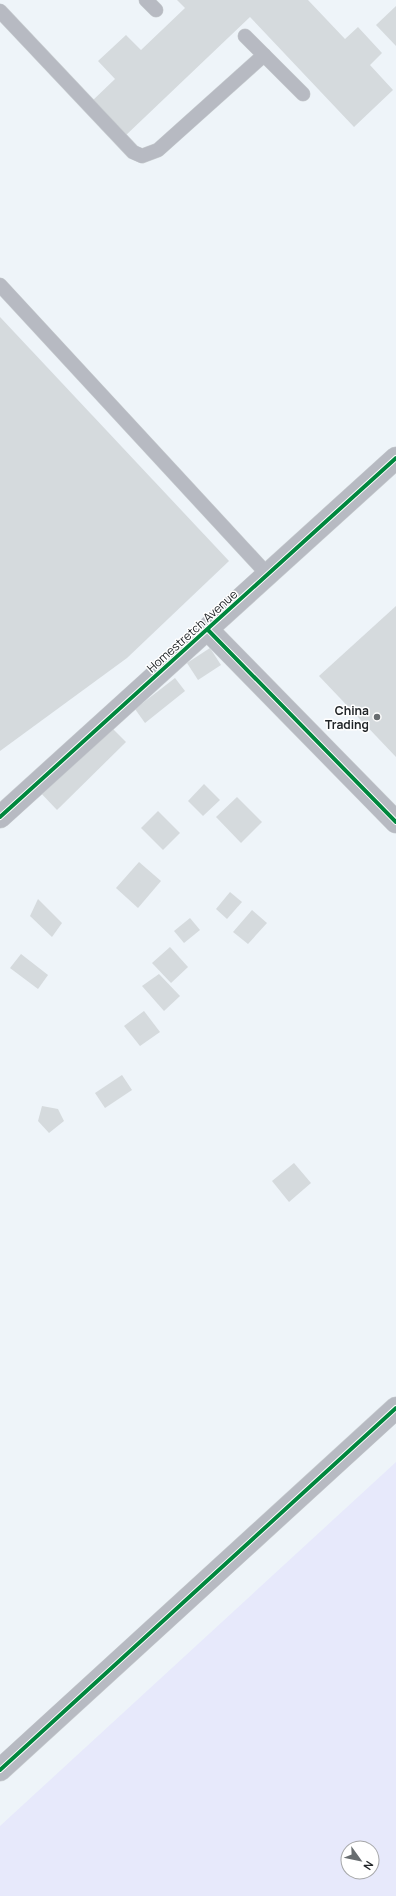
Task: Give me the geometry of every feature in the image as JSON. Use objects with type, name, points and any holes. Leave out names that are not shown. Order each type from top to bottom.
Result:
[{"type":"street","name":"Homestretch Avenue","points":[[0,817],[396,458]]},
{"type":"street","points":[[208,630],[396,822]]},
{"type":"street","points":[[0,1770],[396,1408]]},
{"type":"lane","points":[[146,0],[156,10]]},
{"type":"lane","points":[[0,11],[133,152],[142,156],[158,150],[264,55]]},
{"type":"lane","points":[[245,36],[302,94]]},
{"type":"lane","points":[[0,285],[268,575]]},
{"type":"shaded area","points":[[396,1462],[396,1896],[0,1896],[0,1826]]},
{"type":"building","points":[[177,0],[308,0],[345,39],[358,27],[382,53],[370,65],[393,90],[354,127],[250,17],[124,137],[91,102],[115,79],[98,61],[126,35],[141,50],[185,8]]},
{"type":"building","points":[[396,6],[396,46],[376,25]]},
{"type":"building","points":[[0,317],[229,561],[127,658],[0,751]]},
{"type":"building","name":"China Trading","points":[[396,606],[396,757],[319,676]]},
{"type":"building","points":[[210,648],[221,665],[198,680],[187,663]]},
{"type":"building","points":[[175,678],[185,691],[145,723],[135,709]]},
{"type":"building","points":[[107,723],[126,742],[57,810],[38,790]]},
{"type":"building","points":[[204,784],[220,800],[203,816],[188,801]]},
{"type":"building","points":[[237,797],[262,822],[241,843],[216,817]]},
{"type":"building","points":[[158,811],[180,833],[163,850],[141,828]]},
{"type":"building","points":[[139,862],[161,881],[138,908],[116,888]]},
{"type":"building","points":[[230,892],[242,902],[227,919],[216,909]]},
{"type":"building","points":[[38,899],[62,923],[52,937],[30,916]]},
{"type":"building","points":[[252,910],[267,923],[248,944],[233,932]]},
{"type":"building","points":[[190,918],[200,930],[184,943],[174,931]]},
{"type":"building","points":[[170,947],[188,967],[171,983],[152,963]]},
{"type":"building","points":[[21,954],[48,975],[38,989],[10,968]]},
{"type":"building","points":[[159,974],[180,996],[164,1011],[142,986]]},
{"type":"building","points":[[144,1011],[160,1032],[140,1046],[124,1026]]},
{"type":"building","points":[[122,1075],[132,1090],[105,1108],[95,1093]]},
{"type":"building","points":[[42,1106],[58,1109],[64,1121],[49,1133],[38,1121]]},
{"type":"building","points":[[294,1163],[311,1183],[289,1202],[272,1181]]},
{"type":"cycle path","points":[[0,817],[396,458]]},
{"type":"cycle path","points":[[208,630],[396,822]]},
{"type":"cycle path","points":[[0,1770],[396,1408]]},
{"type":"place","name":"China Trading","points":[[377,717]]}]
